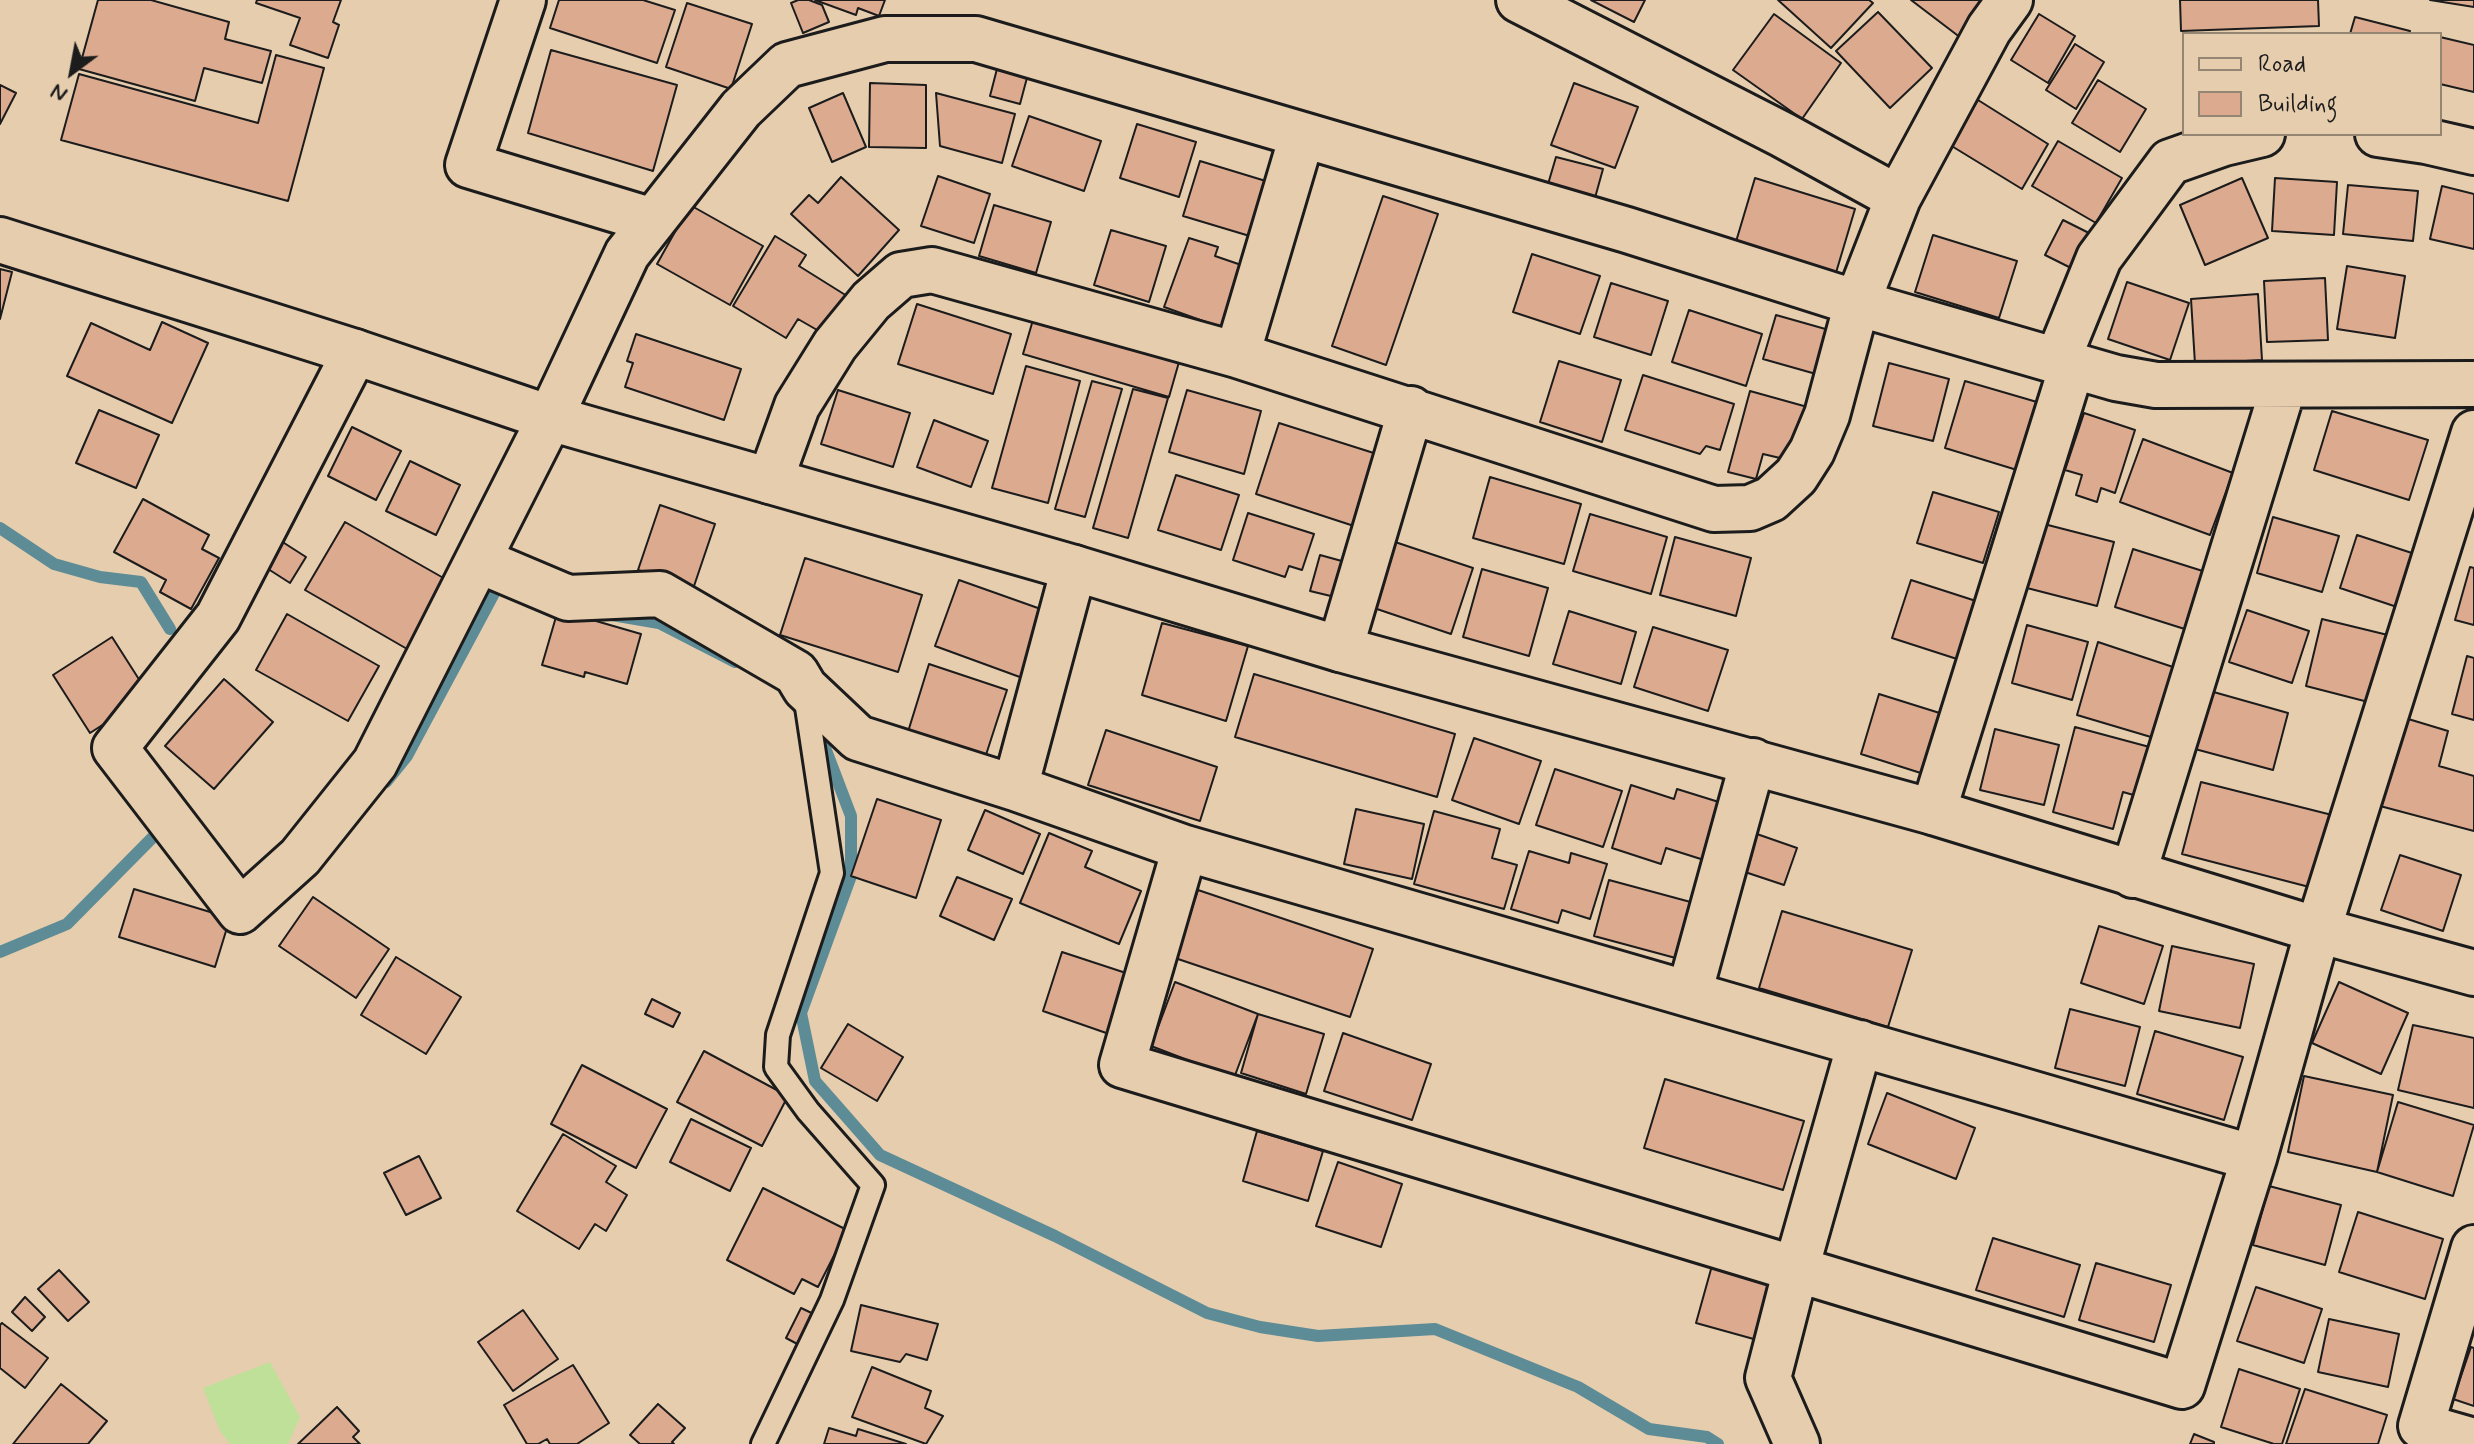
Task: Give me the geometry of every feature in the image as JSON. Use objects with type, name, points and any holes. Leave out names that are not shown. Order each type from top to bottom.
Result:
[{"type":"street","points":[[523,0],[468,165],[653,221]]},
{"type":"street","points":[[1519,0],[1783,135],[1898,198]]},
{"type":"street","points":[[770,481],[797,406],[835,345],[871,301],[901,275],[932,270],[1237,355],[1714,509],[1750,508],[1771,499],[1796,476],[1812,451],[1827,415],[1857,303],[1898,198],[1989,29],[2010,0]]},
{"type":"street","points":[[355,352],[218,617],[115,748],[240,911],[300,857],[375,763],[550,418],[627,254],[741,109],[787,65],[885,39],[976,39],[1627,230],[1857,303],[2065,363],[2156,385],[2474,384]]},
{"type":"street","points":[[1237,355],[1302,136]]},
{"type":"street","points":[[1933,812],[2065,363],[2099,258],[2170,162],[2254,136]]},
{"type":"street","points":[[2392,136],[2474,152]]},
{"type":"street","points":[[0,240],[355,352],[550,418],[1074,568],[1340,649],[1933,812],[2133,875],[2474,973]]},
{"type":"street","points":[[2133,875],[2284,385]]},
{"type":"street","points":[[1340,649],[1411,409]]},
{"type":"street","points":[[1185,848],[1122,1065],[2182,1386],[2254,1158],[2318,930],[2474,433]]},
{"type":"street","points":[[478,560],[568,598],[660,594],[796,673],[805,688],[858,738],[1015,788],[1185,848],[2254,1158]]},
{"type":"street","points":[[1015,788],[1074,568]]},
{"type":"street","points":[[1689,994],[1753,761]]},
{"type":"street","points":[[1797,1444],[1768,1378],[1860,1043]]},
{"type":"street","points":[[2474,1248],[2421,1426],[2474,1441]]},
{"type":"lane","points":[[763,1444],[832,1300],[873,1185],[808,1111],[776,1067],[778,1035],[832,873],[805,688]]},
{"type":"green space","points":[[270,1362],[300,1417],[288,1444],[230,1444],[220,1431],[203,1388]]},
{"type":"building","points":[[98,0],[151,0],[229,22],[225,39],[271,51],[262,83],[204,68],[195,101],[79,69]]},
{"type":"building","points":[[257,0],[341,0],[333,22],[339,25],[328,58],[290,45],[300,18],[256,3]]},
{"type":"building","points":[[559,0],[643,0],[675,10],[657,63],[550,28]]},
{"type":"building","points":[[798,0],[822,5],[829,22],[803,33],[791,3]]},
{"type":"building","points":[[815,0],[885,0],[879,16],[858,8],[856,15]]},
{"type":"building","points":[[1591,0],[1645,0],[1634,22]]},
{"type":"building","points":[[1778,0],[1869,0],[1873,3],[1831,48]]},
{"type":"building","points":[[1911,0],[1990,0],[1961,38]]},
{"type":"building","points":[[2180,0],[2318,0],[2319,26],[2181,31]]},
{"type":"building","points":[[2430,0],[2474,0],[2474,7]]},
{"type":"building","points":[[687,3],[752,24],[731,89],[666,67]]},
{"type":"building","points":[[1878,12],[1932,68],[1890,108],[1836,51]]},
{"type":"building","points":[[1774,14],[1841,63],[1802,119],[1733,70]]},
{"type":"building","points":[[2039,14],[2075,36],[2048,83],[2011,60]]},
{"type":"building","points":[[2355,17],[2410,31],[2410,32],[2351,32]]},
{"type":"building","points":[[2442,37],[2474,45],[2474,92],[2442,84]]},
{"type":"building","points":[[2075,44],[2104,62],[2076,109],[2046,90]]},
{"type":"building","points":[[551,50],[677,85],[653,171],[528,133]]},
{"type":"building","points":[[276,55],[324,68],[288,201],[61,140],[79,74],[258,123]]},
{"type":"building","points":[[998,65],[1028,74],[1020,104],[990,96]]},
{"type":"building","points":[[2098,80],[2146,109],[2120,152],[2072,123]]},
{"type":"building","points":[[870,83],[926,85],[926,148],[869,147]]},
{"type":"building","points":[[1574,83],[1638,107],[1615,168],[1551,145]]},
{"type":"building","points":[[0,85],[16,93],[0,124]]},
{"type":"building","points":[[843,93],[866,147],[832,162],[809,108]]},
{"type":"building","points":[[936,93],[1015,114],[1002,163],[940,146]]},
{"type":"building","points":[[1978,100],[2048,144],[2022,189],[1950,145]]},
{"type":"building","points":[[1029,116],[1101,141],[1084,191],[1012,166]]},
{"type":"building","points":[[1137,124],[1196,142],[1179,197],[1120,178]]},
{"type":"building","points":[[2058,141],[2122,178],[2096,223],[2032,186]]},
{"type":"building","points":[[1556,157],[1603,169],[1593,205],[1546,191]]},
{"type":"building","points":[[1200,161],[1269,182],[1253,237],[1183,216]]},
{"type":"building","points":[[938,176],[990,194],[974,243],[921,226]]},
{"type":"building","points":[[841,177],[899,230],[858,276],[791,214],[809,195],[818,203]]},
{"type":"building","points":[[1755,178],[1855,209],[1835,276],[1735,245]]},
{"type":"building","points":[[2242,178],[2268,238],[2205,265],[2180,205]]},
{"type":"building","points":[[2275,178],[2337,182],[2334,235],[2272,231]]},
{"type":"building","points":[[2348,185],[2418,191],[2413,241],[2343,234]]},
{"type":"building","points":[[2442,186],[2474,194],[2474,249],[2430,239]]},
{"type":"building","points":[[1383,196],[1438,214],[1386,365],[1332,346]]},
{"type":"building","points":[[690,205],[763,246],[730,305],[657,264]]},
{"type":"building","points":[[994,205],[1051,222],[1036,273],[979,256]]},
{"type":"building","points":[[2063,220],[2095,236],[2077,271],[2045,255]]},
{"type":"building","points":[[1111,230],[1166,246],[1149,302],[1094,285]]},
{"type":"building","points":[[1933,235],[2017,261],[1999,318],[1915,292]]},
{"type":"building","points":[[775,236],[806,255],[799,266],[847,296],[824,334],[798,319],[786,338],[733,306]]},
{"type":"building","points":[[1189,238],[1218,247],[1215,256],[1250,268],[1228,330],[1164,307]]},
{"type":"building","points":[[1532,254],[1600,276],[1580,334],[1513,312]]},
{"type":"building","points":[[2347,266],[2405,276],[2395,338],[2337,329]]},
{"type":"building","points":[[0,269],[12,272],[0,319]]},
{"type":"building","points":[[2325,278],[2328,340],[2267,342],[2264,281]]},
{"type":"building","points":[[2127,282],[2189,303],[2170,360],[2108,339]]},
{"type":"building","points":[[1611,283],[1668,301],[1651,355],[1594,337]]},
{"type":"building","points":[[2258,294],[2262,360],[2195,364],[2191,299]]},
{"type":"building","points":[[917,304],[1011,334],[993,394],[898,364]]},
{"type":"building","points":[[1689,310],[1762,334],[1746,386],[1672,362]]},
{"type":"building","points":[[1035,313],[1181,355],[1169,397],[1023,354]]},
{"type":"building","points":[[1776,315],[1836,332],[1823,376],[1763,359]]},
{"type":"building","points":[[162,322],[208,343],[172,423],[67,376],[91,323],[150,350]]},
{"type":"building","points":[[636,334],[741,369],[724,420],[625,387],[633,363],[627,361]]},
{"type":"building","points":[[1559,361],[1621,380],[1602,442],[1540,422]]},
{"type":"building","points":[[1889,363],[1949,379],[1933,441],[1873,426]]},
{"type":"building","points":[[1026,366],[1080,381],[1048,503],[992,488]]},
{"type":"building","points":[[1643,375],[1734,404],[1720,450],[1706,446],[1700,454],[1625,430]]},
{"type":"building","points":[[1092,381],[1122,389],[1085,517],[1055,509]]},
{"type":"building","points":[[1965,381],[2037,402],[2017,470],[1945,448]]},
{"type":"building","points":[[1133,389],[1168,398],[1128,538],[1093,528]]},
{"type":"building","points":[[838,390],[910,413],[893,467],[821,444]]},
{"type":"building","points":[[1187,390],[1261,411],[1244,474],[1169,452]]},
{"type":"building","points":[[1750,391],[1811,408],[1797,462],[1763,454],[1756,479],[1728,472]]},
{"type":"building","points":[[99,410],[159,435],[136,488],[76,463]]},
{"type":"building","points":[[2332,411],[2428,440],[2409,500],[2314,470]]},
{"type":"building","points":[[2084,413],[2135,430],[2115,493],[2101,488],[2097,502],[2076,495],[2082,475],[2065,470]]},
{"type":"building","points":[[934,420],[988,441],[971,487],[917,467]]},
{"type":"building","points":[[1279,423],[1380,455],[1357,527],[1256,494]]},
{"type":"building","points":[[352,427],[401,451],[376,500],[328,476]]},
{"type":"building","points":[[2143,439],[2233,473],[2210,535],[2120,502]]},
{"type":"building","points":[[410,461],[460,485],[436,535],[386,511]]},
{"type":"building","points":[[1176,475],[1239,495],[1221,550],[1158,530]]},
{"type":"building","points":[[1490,477],[1581,504],[1564,564],[1473,538]]},
{"type":"building","points":[[1933,492],[1999,512],[1983,563],[1917,543]]},
{"type":"building","points":[[143,499],[209,535],[202,549],[219,558],[191,609],[160,592],[166,580],[114,552]]},
{"type":"building","points":[[660,505],[715,524],[693,589],[638,570]]},
{"type":"building","points":[[1248,513],[1314,534],[1302,570],[1289,566],[1285,577],[1233,560]]},
{"type":"building","points":[[1590,514],[1667,537],[1651,594],[1573,571]]},
{"type":"building","points":[[2273,517],[2339,536],[2322,592],[2257,573]]},
{"type":"building","points":[[345,522],[454,584],[414,653],[305,590]]},
{"type":"building","points":[[2044,524],[2114,542],[2097,606],[2027,588]]},
{"type":"building","points":[[2357,535],[2421,556],[2403,609],[2340,588]]},
{"type":"building","points":[[1675,537],[1751,558],[1736,616],[1660,595]]},
{"type":"building","points":[[281,541],[306,557],[290,583],[265,567]]},
{"type":"building","points":[[1392,541],[1473,568],[1451,634],[1371,607]]},
{"type":"building","points":[[2133,549],[2209,573],[2191,631],[2115,607]]},
{"type":"building","points":[[1320,555],[1349,563],[1339,598],[1310,591]]},
{"type":"building","points":[[805,558],[922,595],[898,672],[780,635]]},
{"type":"building","points":[[2470,567],[2474,568],[2474,625],[2455,620]]},
{"type":"building","points":[[1482,569],[1548,588],[1529,656],[1463,637]]},
{"type":"building","points":[[959,580],[1052,613],[1028,680],[935,646]]},
{"type":"building","points":[[1911,580],[1976,601],[1957,659],[1892,638]]},
{"type":"building","points":[[558,610],[641,634],[627,684],[585,672],[584,677],[542,665]]},
{"type":"building","points":[[2247,610],[2309,631],[2292,683],[2229,662]]},
{"type":"building","points":[[1569,611],[1636,632],[1621,684],[1553,664]]},
{"type":"building","points":[[287,614],[379,666],[348,721],[256,670]]},
{"type":"building","points":[[2322,619],[2392,636],[2376,704],[2306,686]]},
{"type":"building","points":[[1162,623],[1248,646],[1226,721],[1142,695]]},
{"type":"building","points":[[2027,625],[2088,642],[2072,700],[2012,683]]},
{"type":"building","points":[[1653,627],[1728,650],[1708,711],[1634,687]]},
{"type":"building","points":[[112,637],[149,695],[90,733],[53,675]]},
{"type":"building","points":[[2098,642],[2182,670],[2161,740],[2077,715]]},
{"type":"building","points":[[2467,656],[2474,658],[2474,720],[2452,714]]},
{"type":"building","points":[[929,664],[1007,690],[984,761],[907,735]]},
{"type":"building","points":[[1254,674],[1455,734],[1437,797],[1235,737]]},
{"type":"building","points":[[224,679],[273,722],[214,789],[165,746]]},
{"type":"building","points":[[2210,691],[2288,713],[2273,770],[2195,749]]},
{"type":"building","points":[[1879,694],[1946,715],[1927,775],[1861,754]]},
{"type":"building","points":[[2405,718],[2448,731],[2439,766],[2474,776],[2474,831],[2380,806]]},
{"type":"building","points":[[2075,727],[2157,749],[2144,798],[2123,792],[2113,829],[2053,812]]},
{"type":"building","points":[[1995,729],[2059,745],[2044,805],[1980,790]]},
{"type":"building","points":[[1106,730],[1217,767],[1200,821],[1088,785]]},
{"type":"building","points":[[1474,738],[1541,761],[1519,824],[1452,800]]},
{"type":"building","points":[[1555,769],[1622,791],[1603,847],[1536,825]]},
{"type":"building","points":[[2201,782],[2336,816],[2317,889],[2182,854]]},
{"type":"building","points":[[1631,785],[1674,799],[1677,789],[1722,803],[1704,860],[1666,848],[1661,864],[1612,848]]},
{"type":"building","points":[[877,799],[941,820],[916,898],[851,876]]},
{"type":"building","points":[[1356,809],[1424,824],[1412,879],[1344,864]]},
{"type":"building","points":[[985,810],[1040,834],[1023,874],[968,850]]},
{"type":"building","points":[[1434,811],[1500,829],[1492,858],[1517,865],[1504,909],[1414,884]]},
{"type":"building","points":[[1049,833],[1092,851],[1085,867],[1141,891],[1119,944],[1020,903]]},
{"type":"building","points":[[1754,833],[1797,848],[1784,885],[1742,871]]},
{"type":"building","points":[[1529,851],[1569,863],[1571,853],[1607,864],[1590,919],[1562,910],[1558,923],[1511,909]]},
{"type":"building","points":[[2400,855],[2461,875],[2443,931],[2381,910]]},
{"type":"building","points":[[957,877],[1012,899],[994,940],[940,916]]},
{"type":"building","points":[[1609,880],[1698,904],[1683,960],[1594,936]]},
{"type":"building","points":[[134,889],[230,918],[215,967],[119,937]]},
{"type":"building","points":[[1198,890],[1373,949],[1350,1017],[1175,958]]},
{"type":"building","points":[[313,897],[389,949],[356,998],[279,946]]},
{"type":"building","points":[[1782,911],[1912,950],[1888,1027],[1759,988]]},
{"type":"building","points":[[2099,926],[2163,946],[2144,1004],[2081,983]]},
{"type":"building","points":[[2172,946],[2254,964],[2240,1028],[2159,1011]]},
{"type":"building","points":[[1062,952],[1132,975],[1112,1035],[1043,1011]]},
{"type":"building","points":[[396,957],[461,997],[426,1054],[361,1015]]},
{"type":"building","points":[[1175,982],[1258,1014],[1234,1078],[1151,1046]]},
{"type":"building","points":[[2339,982],[2408,1013],[2381,1074],[2312,1043]]},
{"type":"building","points":[[652,999],[680,1013],[673,1027],[645,1014]]},
{"type":"building","points":[[2070,1009],[2140,1027],[2125,1086],[2055,1068]]},
{"type":"building","points":[[1258,1014],[1324,1034],[1306,1094],[1241,1073]]},
{"type":"building","points":[[848,1024],[903,1057],[877,1101],[821,1068]]},
{"type":"building","points":[[2413,1025],[2474,1038],[2474,1108],[2398,1090]]},
{"type":"building","points":[[2155,1031],[2243,1057],[2224,1120],[2137,1094]]},
{"type":"building","points":[[1343,1033],[1431,1064],[1412,1120],[1324,1091]]},
{"type":"building","points":[[704,1051],[788,1096],[762,1146],[677,1102]]},
{"type":"building","points":[[582,1065],[667,1109],[636,1168],[551,1124]]},
{"type":"building","points":[[2304,1076],[2393,1095],[2377,1172],[2288,1152]]},
{"type":"building","points":[[1665,1079],[1804,1121],[1783,1190],[1644,1148]]},
{"type":"building","points":[[1887,1093],[1975,1128],[1956,1179],[1868,1144]]},
{"type":"building","points":[[2398,1102],[2474,1125],[2453,1196],[2377,1172]]},
{"type":"building","points":[[691,1119],[751,1148],[730,1191],[670,1162]]},
{"type":"building","points":[[1257,1131],[1323,1151],[1308,1201],[1243,1181]]},
{"type":"building","points":[[563,1134],[616,1166],[606,1182],[627,1195],[606,1231],[595,1224],[579,1249],[517,1211]]},
{"type":"building","points":[[419,1156],[441,1198],[406,1215],[384,1173]]},
{"type":"building","points":[[1338,1162],[1402,1184],[1381,1247],[1316,1226]]},
{"type":"building","points":[[2269,1186],[2341,1205],[2325,1265],[2253,1245]]},
{"type":"building","points":[[763,1188],[847,1230],[818,1287],[802,1279],[794,1294],[727,1260]]},
{"type":"building","points":[[2358,1212],[2443,1239],[2425,1299],[2339,1272]]},
{"type":"building","points":[[1993,1238],[2080,1265],[2064,1317],[1976,1290]]},
{"type":"building","points":[[1713,1262],[1785,1281],[1768,1343],[1696,1323]]},
{"type":"building","points":[[2096,1263],[2171,1285],[2154,1342],[2079,1320]]},
{"type":"building","points":[[59,1270],[89,1302],[68,1321],[38,1289]]},
{"type":"building","points":[[2256,1287],[2322,1309],[2304,1363],[2237,1341]]},
{"type":"building","points":[[25,1297],[45,1317],[32,1331],[12,1312]]},
{"type":"building","points":[[861,1305],[938,1324],[927,1360],[906,1354],[900,1362],[851,1351]]},
{"type":"building","points":[[801,1308],[818,1316],[803,1347],[786,1338]]},
{"type":"building","points":[[523,1310],[558,1359],[513,1391],[478,1342]]},
{"type":"building","points":[[2329,1319],[2399,1334],[2388,1387],[2318,1372]]},
{"type":"building","points":[[2,1323],[48,1358],[25,1388],[0,1368]]},
{"type":"building","points":[[2471,1347],[2474,1348],[2474,1406],[2453,1399]]},
{"type":"building","points":[[573,1365],[609,1423],[577,1444],[550,1444],[547,1439],[538,1444],[527,1444],[504,1405]]},
{"type":"building","points":[[872,1367],[931,1391],[925,1408],[943,1416],[926,1444],[852,1417]]},
{"type":"building","points":[[2239,1369],[2300,1389],[2282,1444],[2221,1427]]},
{"type":"building","points":[[61,1384],[107,1421],[88,1444],[13,1444]]},
{"type":"building","points":[[2305,1389],[2387,1415],[2378,1444],[2286,1444]]},
{"type":"building","points":[[658,1404],[685,1428],[672,1442],[674,1444],[640,1444],[630,1435]]},
{"type":"building","points":[[337,1407],[359,1431],[353,1437],[360,1444],[298,1444]]},
{"type":"building","points":[[829,1428],[856,1436],[858,1429],[906,1444],[824,1444]]},
{"type":"building","points":[[2194,1434],[2214,1442],[2214,1444],[2190,1444]]},
{"type":"waterway","points":[[0,528],[54,564],[100,577],[141,582],[170,629]]},
{"type":"waterway","points":[[386,782],[407,756],[498,586],[505,584]]},
{"type":"waterway","points":[[612,615],[659,623],[735,662]]},
{"type":"waterway","points":[[819,732],[851,816],[851,876],[801,1013],[815,1081],[880,1155],[1055,1236],[1207,1313],[1260,1327],[1318,1336],[1435,1329],[1578,1387],[1649,1429],[1707,1437],[1718,1444]]},
{"type":"waterway","points":[[0,952],[67,924],[158,832]]}]
